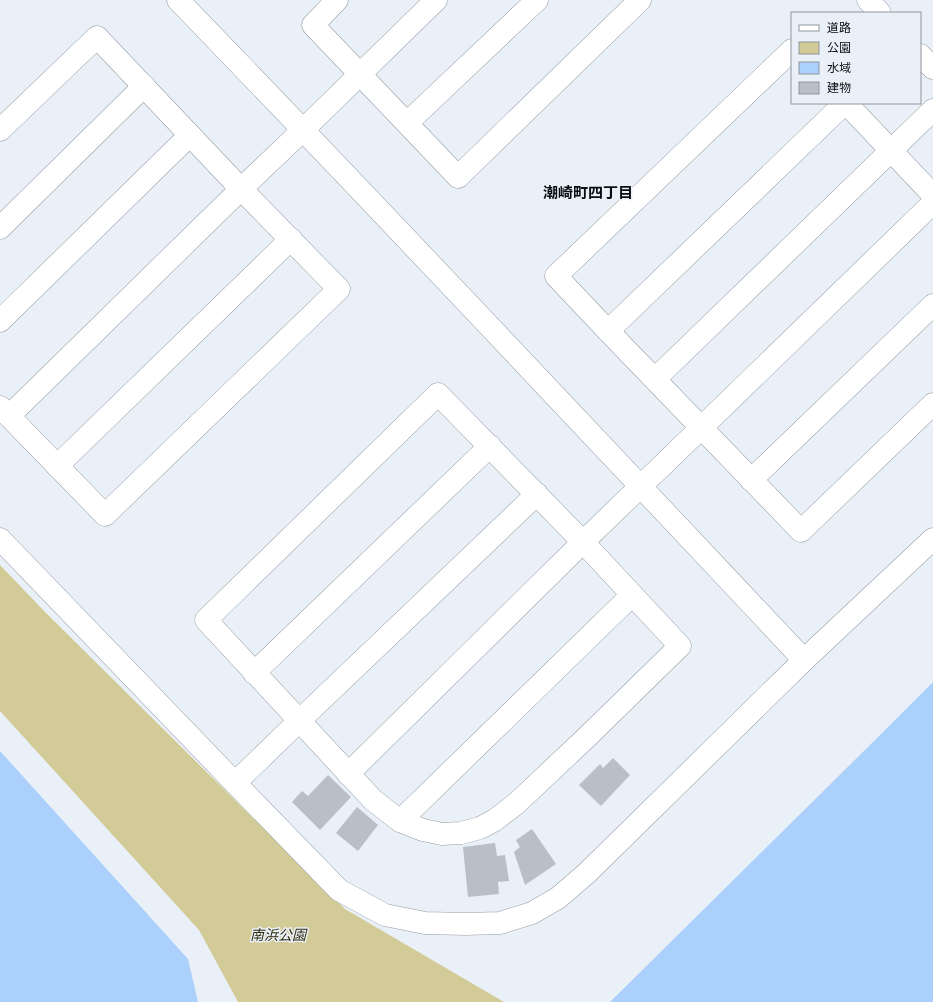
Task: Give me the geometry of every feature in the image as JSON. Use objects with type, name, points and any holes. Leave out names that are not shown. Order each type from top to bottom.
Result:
[{"type":"street","points":[[178,0],[304,129],[642,486],[804,660]]},
{"type":"street","points":[[337,0],[313,25],[458,177],[640,0]]},
{"type":"street","points":[[0,130],[97,37],[190,135],[241,188],[291,239],[340,290],[105,515],[5,411],[241,188],[304,129],[436,0]]},
{"type":"street","points":[[407,123],[537,0]]},
{"type":"street","points":[[868,0],[879,12]]},
{"type":"street","points":[[791,51],[556,276],[801,531],[933,404]]},
{"type":"street","points":[[921,56],[933,68]]},
{"type":"street","points":[[0,228],[144,86]]},
{"type":"street","points":[[608,331],[844,104]]},
{"type":"street","points":[[846,104],[933,195]]},
{"type":"street","points":[[655,379],[933,110]]},
{"type":"street","points":[[0,321],[190,135]]},
{"type":"street","points":[[348,774],[583,542],[933,203]]},
{"type":"street","points":[[57,466],[291,239]]},
{"type":"street","points":[[751,480],[933,305]]},
{"type":"street","points":[[438,394],[490,446],[583,542],[680,646],[589,735],[517,802],[495,820],[480,828],[461,833],[442,834],[423,830],[400,821],[373,800],[206,620],[438,394]]},
{"type":"street","points":[[254,673],[490,446]]},
{"type":"street","points":[[235,783],[537,494]]},
{"type":"street","points":[[0,539],[339,890],[385,915],[425,923],[465,924],[500,923],[532,913],[558,898],[587,873],[804,660],[933,539]]},
{"type":"street","points":[[400,821],[632,595]]},
{"type":"green space","name":"南浜公園","points":[[0,565],[46,613],[345,909],[504,1002],[238,1002],[199,930],[0,711]]},
{"type":"water","points":[[933,682],[933,1002],[610,1002],[873,742]]},
{"type":"water","points":[[0,751],[188,959],[198,1002],[0,1002]]},
{"type":"building","points":[[613,758],[630,775],[601,806],[579,785],[600,764],[603,768]]},
{"type":"building","points":[[328,775],[351,797],[320,830],[292,802],[302,791],[308,796]]},
{"type":"building","points":[[357,807],[378,825],[358,851],[336,833]]},
{"type":"building","points":[[532,829],[556,864],[525,885],[514,852],[520,847],[516,840]]},
{"type":"building","points":[[495,843],[497,856],[505,855],[509,881],[498,882],[499,894],[468,897],[463,847]]},
{"type":"district","name":"潮崎町四丁目","points":[[588,193]]}]
